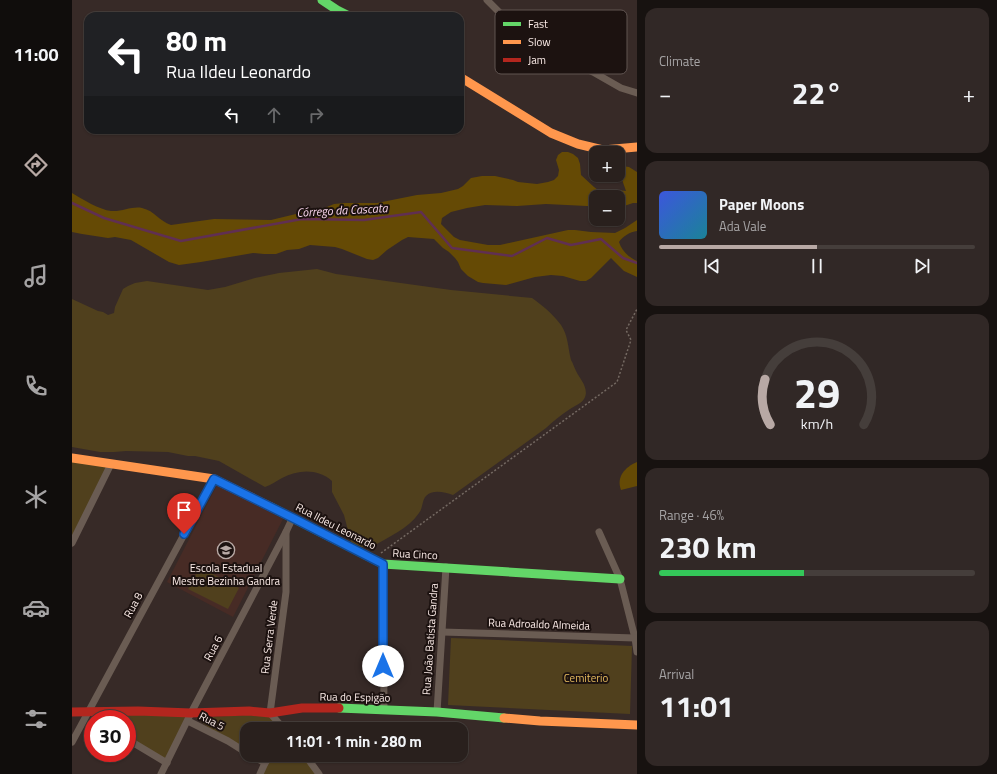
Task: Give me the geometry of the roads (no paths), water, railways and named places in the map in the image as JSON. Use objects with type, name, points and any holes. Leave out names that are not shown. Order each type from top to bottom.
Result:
[{"type":"street","points":[[322,0],[340,12]]},
{"type":"street","points":[[487,0],[497,10]]},
{"type":"street","points":[[597,74],[622,88],[637,93]]},
{"type":"street","points":[[464,79],[551,133],[578,144],[603,150],[637,147]]},
{"type":"street","name":"Rua Ildeu Leonardo","points":[[72,458],[214,479],[383,564]]},
{"type":"street","points":[[72,543],[111,464]]},
{"type":"street","name":"Rua 8","points":[[92,710],[214,479]]},
{"type":"street","name":"Rua Serra Verde","points":[[270,712],[286,592],[286,532],[293,518]]},
{"type":"street","name":"Rua 6","points":[[161,774],[189,717],[286,532]]},
{"type":"street","points":[[599,532],[620,579],[635,638],[637,652]]},
{"type":"street","points":[[383,564],[384,709]]},
{"type":"street","name":"Rua Cinco","points":[[383,564],[620,579]]},
{"type":"street","name":"Rua João Batista Gandra","points":[[437,712],[446,567]]},
{"type":"street","name":"Rua Adroaldo Almeida","points":[[442,632],[635,638]]},
{"type":"street","name":"Rua do Espigão","points":[[136,711],[189,717],[249,712],[270,712],[302,708],[384,709],[540,721],[637,725]]},
{"type":"street","name":"Rua do Espigão","points":[[72,712],[84,714]]},
{"type":"street","points":[[270,712],[278,722]]},
{"type":"street","name":"Rua 5","points":[[189,717],[240,749]]},
{"type":"street","name":"Rua 8","points":[[72,742],[84,723]]},
{"type":"street","points":[[136,744],[167,763]]},
{"type":"street","points":[[310,762],[319,774]]},
{"type":"street","points":[[260,774],[265,763]]},
{"type":"waterway","name":"Córrego da Cascata","points":[[72,203],[104,218],[181,241],[302,219],[364,220],[421,212],[452,248],[512,256],[547,238],[571,245],[601,239],[623,258],[637,263]]},
{"type":"place","name":"Escola Estadual Mestre Bezinha Gandra","points":[[226,550]]},
{"type":"park label","name":"Cemiterio","points":[[586,678]]}]
